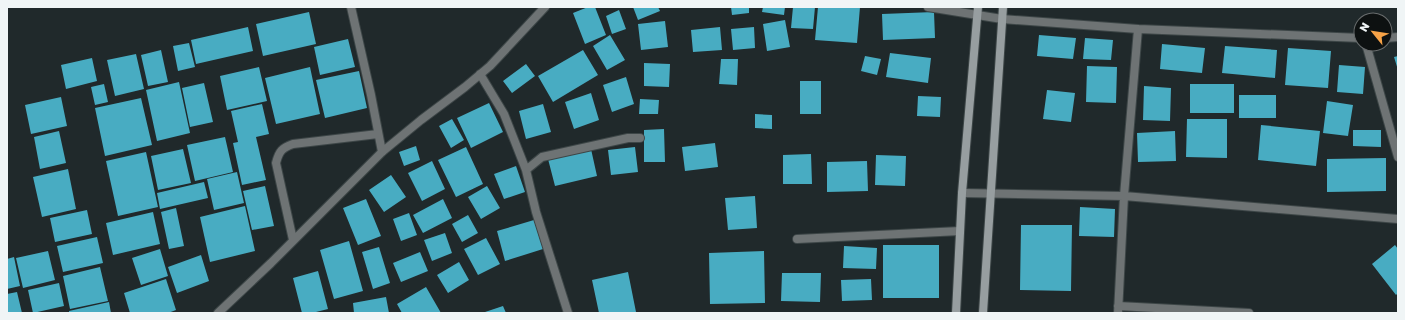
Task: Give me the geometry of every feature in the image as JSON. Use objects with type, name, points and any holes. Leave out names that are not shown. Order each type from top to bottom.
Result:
[{"type":"main road","points":[[983,313],[1003,7]]},
{"type":"main road","points":[[956,313],[962,193],[978,11]]},
{"type":"street","points":[[352,7],[382,152]]},
{"type":"street","points":[[218,313],[382,152],[480,74],[514,41],[545,7]]},
{"type":"street","points":[[928,7],[978,11],[1002,19],[1138,29],[1353,38]]},
{"type":"street","points":[[1138,29],[1124,196],[1118,310],[1249,313]]},
{"type":"street","points":[[1368,52],[1398,157]]},
{"type":"street","points":[[480,74],[504,114],[526,170],[536,212],[568,313]]},
{"type":"street","points":[[293,240],[276,163],[280,151],[284,147],[294,144],[378,134]]},
{"type":"street","points":[[526,170],[542,157],[628,138],[640,138]]},
{"type":"street","points":[[962,193],[1124,196],[1398,219]]},
{"type":"street","points":[[797,239],[960,232]]},
{"type":"building","points":[[588,7],[595,7],[606,35],[585,44],[573,13]]},
{"type":"building","points":[[633,7],[658,7],[660,11],[638,20]]},
{"type":"building","points":[[731,7],[749,7],[749,13],[732,15]]},
{"type":"building","points":[[763,7],[785,7],[784,15],[762,12]]},
{"type":"building","points":[[793,7],[815,7],[813,29],[791,28]]},
{"type":"building","points":[[818,7],[860,7],[857,43],[815,40]]},
{"type":"building","points":[[619,10],[626,29],[612,34],[606,16]]},
{"type":"building","points":[[309,12],[316,44],[263,56],[256,24]]},
{"type":"building","points":[[934,12],[935,38],[883,40],[882,14]]},
{"type":"building","points":[[785,20],[790,47],[767,51],[763,24]]},
{"type":"building","points":[[665,21],[668,47],[641,50],[638,24]]},
{"type":"building","points":[[248,27],[253,51],[196,64],[191,40]]},
{"type":"building","points":[[720,27],[722,50],[693,52],[691,30]]},
{"type":"building","points":[[754,27],[755,48],[733,50],[731,29]]},
{"type":"building","points":[[610,35],[625,60],[607,70],[593,46]]},
{"type":"building","points":[[1039,35],[1076,38],[1073,59],[1037,56]]},
{"type":"building","points":[[1085,38],[1113,40],[1111,60],[1083,59]]},
{"type":"building","points":[[348,39],[355,67],[320,75],[314,47]]},
{"type":"building","points":[[189,43],[195,67],[178,71],[173,46]]},
{"type":"building","points":[[1162,44],[1205,48],[1202,73],[1160,69]]},
{"type":"building","points":[[1225,46],[1277,50],[1275,78],[1222,73]]},
{"type":"building","points":[[1288,48],[1331,51],[1328,88],[1285,85]]},
{"type":"building","points":[[161,50],[168,82],[148,86],[141,55]]},
{"type":"building","points":[[583,50],[598,75],[553,102],[538,76]]},
{"type":"building","points":[[890,53],[931,58],[928,83],[886,77]]},
{"type":"building","points":[[136,54],[144,89],[115,96],[107,60]]},
{"type":"building","points":[[865,56],[881,59],[877,75],[861,71]]},
{"type":"building","points":[[1398,56],[1398,70],[1394,57]]},
{"type":"building","points":[[92,58],[97,81],[66,89],[61,65]]},
{"type":"building","points":[[721,59],[738,59],[737,85],[719,84]]},
{"type":"building","points":[[644,63],[670,64],[669,87],[644,86]]},
{"type":"building","points":[[526,64],[535,76],[512,93],[503,81]]},
{"type":"building","points":[[1339,65],[1365,67],[1363,94],[1337,92]]},
{"type":"building","points":[[1087,66],[1117,67],[1116,103],[1086,102]]},
{"type":"building","points":[[259,67],[267,101],[227,110],[220,76]]},
{"type":"building","points":[[310,67],[320,114],[276,124],[265,78]]},
{"type":"building","points":[[359,71],[367,108],[325,118],[316,80]]},
{"type":"building","points":[[626,77],[634,104],[612,112],[603,85]]},
{"type":"building","points":[[800,81],[821,81],[821,114],[800,114]]},
{"type":"building","points":[[179,82],[190,133],[157,141],[146,90]]},
{"type":"building","points":[[204,83],[213,122],[190,127],[182,88]]},
{"type":"building","points":[[104,84],[108,102],[95,105],[91,87]]},
{"type":"building","points":[[1190,84],[1234,84],[1234,113],[1190,113]]},
{"type":"building","points":[[1144,86],[1171,88],[1170,121],[1143,120]]},
{"type":"building","points":[[1047,90],[1075,93],[1071,122],[1043,119]]},
{"type":"building","points":[[591,93],[599,120],[574,129],[565,102]]},
{"type":"building","points":[[1239,95],[1276,95],[1276,118],[1239,118]]},
{"type":"building","points":[[918,96],[941,97],[940,117],[917,116]]},
{"type":"building","points":[[61,97],[67,126],[31,134],[25,105]]},
{"type":"building","points":[[141,98],[152,145],[105,156],[95,108]]},
{"type":"building","points":[[640,99],[659,100],[658,114],[639,114]]},
{"type":"building","points":[[1327,101],[1353,105],[1348,136],[1323,133]]},
{"type":"building","points":[[489,103],[503,132],[471,148],[457,118]]},
{"type":"building","points":[[262,104],[269,134],[256,137],[266,180],[242,185],[233,143],[238,142],[231,111]]},
{"type":"building","points":[[543,104],[551,132],[526,139],[519,111]]},
{"type":"building","points":[[755,114],[772,115],[772,129],[755,128]]},
{"type":"building","points":[[452,119],[464,140],[451,148],[439,126]]},
{"type":"building","points":[[1187,119],[1227,119],[1227,158],[1186,157]]},
{"type":"building","points":[[1261,125],[1320,131],[1316,166],[1258,160]]},
{"type":"building","points":[[664,129],[665,162],[644,162],[644,130]]},
{"type":"building","points":[[1353,130],[1381,130],[1381,147],[1353,146]]},
{"type":"building","points":[[59,131],[66,163],[40,169],[34,137]]},
{"type":"building","points":[[1175,131],[1176,161],[1138,162],[1137,133]]},
{"type":"building","points":[[225,137],[233,172],[195,181],[187,145]]},
{"type":"building","points":[[715,143],[718,167],[685,171],[682,147]]},
{"type":"building","points":[[416,146],[420,160],[404,166],[399,152]]},
{"type":"building","points":[[466,147],[483,184],[456,197],[438,160]]},
{"type":"building","points":[[635,147],[638,172],[611,175],[608,150]]},
{"type":"building","points":[[183,149],[191,183],[158,190],[151,156]]},
{"type":"building","points":[[591,149],[597,176],[555,186],[548,159]]},
{"type":"building","points":[[146,152],[158,207],[118,216],[106,161]]},
{"type":"building","points":[[811,154],[812,184],[783,184],[783,155]]},
{"type":"building","points":[[876,155],[906,156],[905,186],[875,185]]},
{"type":"building","points":[[1386,158],[1386,191],[1327,192],[1327,159]]},
{"type":"building","points":[[432,161],[445,189],[422,201],[408,173]]},
{"type":"building","points":[[867,161],[868,191],[827,192],[827,162]]},
{"type":"building","points":[[516,166],[525,192],[504,199],[494,174]]},
{"type":"building","points":[[68,169],[76,209],[42,217],[33,177]]},
{"type":"building","points":[[237,172],[244,203],[214,210],[207,179]]},
{"type":"building","points":[[391,175],[406,197],[384,212],[369,190]]},
{"type":"building","points":[[204,182],[208,198],[160,209],[157,193]]},
{"type":"building","points":[[265,186],[274,226],[252,230],[243,191]]},
{"type":"building","points":[[487,186],[500,208],[481,219],[468,197]]},
{"type":"building","points":[[755,196],[757,228],[728,230],[725,198]]},
{"type":"building","points":[[366,199],[381,236],[358,245],[343,208]]},
{"type":"building","points":[[443,199],[452,218],[423,233],[413,215]]},
{"type":"building","points":[[245,206],[255,251],[210,262],[200,217]]},
{"type":"building","points":[[1080,207],[1115,209],[1114,237],[1079,236]]},
{"type":"building","points":[[176,208],[184,246],[169,249],[161,212]]},
{"type":"building","points":[[87,210],[92,234],[55,242],[50,218]]},
{"type":"building","points":[[153,212],[160,244],[113,255],[106,223]]},
{"type":"building","points":[[409,213],[417,235],[401,241],[393,219]]},
{"type":"building","points":[[468,215],[478,233],[462,242],[452,224]]},
{"type":"building","points":[[534,220],[543,249],[505,261],[497,231]]},
{"type":"building","points":[[1021,225],[1072,225],[1071,291],[1020,290]]},
{"type":"building","points":[[445,233],[452,253],[432,261],[424,240]]},
{"type":"building","points":[[97,237],[103,263],[63,272],[57,246]]},
{"type":"building","points":[[486,238],[500,264],[478,275],[464,249]]},
{"type":"building","points":[[349,241],[363,291],[334,299],[320,250]]},
{"type":"building","points":[[883,245],[939,245],[939,298],[883,298]]},
{"type":"building","points":[[1395,245],[1398,249],[1398,293],[1396,295],[1372,264]]},
{"type":"building","points":[[844,246],[877,248],[876,269],[843,268]]},
{"type":"building","points":[[379,247],[390,283],[373,289],[362,252]]},
{"type":"building","points":[[160,249],[168,276],[141,285],[132,258]]},
{"type":"building","points":[[48,251],[55,280],[23,288],[16,258]]},
{"type":"building","points":[[764,251],[765,303],[710,304],[709,253]]},
{"type":"building","points":[[420,252],[428,271],[401,282],[393,263]]},
{"type":"building","points":[[201,255],[209,281],[177,293],[168,267]]},
{"type":"building","points":[[14,257],[20,286],[7,289],[7,259]]},
{"type":"building","points":[[459,262],[469,280],[448,293],[437,275]]},
{"type":"building","points":[[100,267],[108,301],[70,309],[63,276]]},
{"type":"building","points":[[318,271],[328,309],[312,313],[302,313],[293,278]]},
{"type":"building","points":[[628,272],[636,312],[599,313],[592,280]]},
{"type":"building","points":[[782,273],[821,273],[820,302],[781,301]]},
{"type":"building","points":[[166,279],[176,310],[168,313],[130,313],[124,293]]},
{"type":"building","points":[[871,279],[872,300],[842,301],[841,280]]},
{"type":"building","points":[[59,283],[64,306],[33,313],[28,290]]},
{"type":"building","points":[[426,287],[441,313],[402,313],[397,304]]},
{"type":"building","points":[[17,292],[22,313],[7,313],[7,294]]},
{"type":"building","points":[[386,297],[389,313],[354,313],[353,303]]},
{"type":"building","points":[[109,302],[111,313],[69,313],[69,311]]},
{"type":"building","points":[[503,306],[506,313],[482,313]]}]
